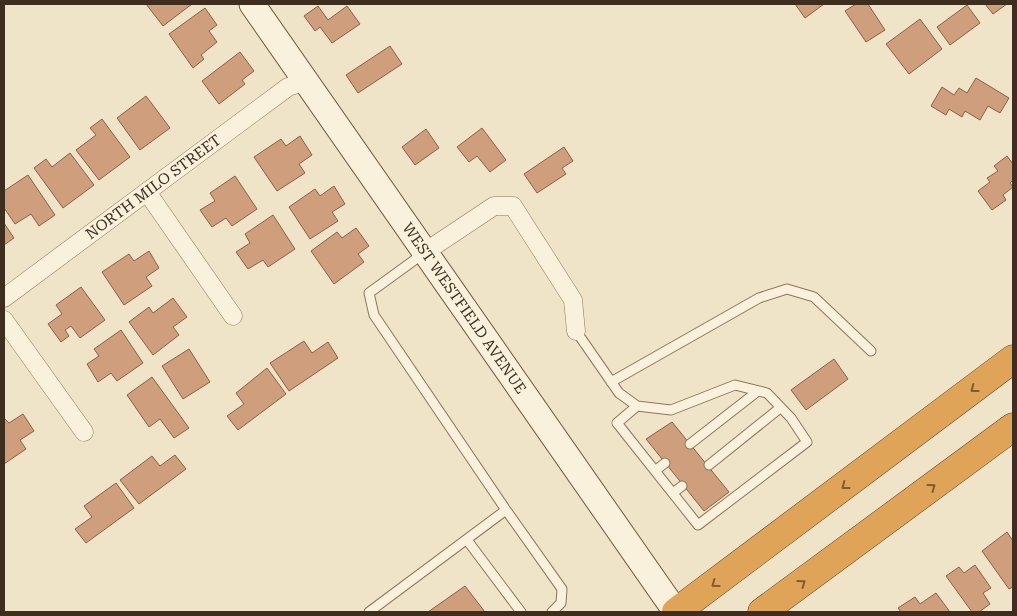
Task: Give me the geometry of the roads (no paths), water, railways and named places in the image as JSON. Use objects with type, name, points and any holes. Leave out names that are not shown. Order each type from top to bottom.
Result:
[{"type":"highway","points":[[676,612],[1013,359]]},
{"type":"highway","points":[[762,612],[1013,427]]},
{"type":"street","name":"WEST WESTFIELD AVENUE","points":[[252,4],[676,612]]},
{"type":"street","name":"NORTH MILO STREET","points":[[4,298],[288,87],[307,81]]},
{"type":"street","points":[[147,192],[233,316]]},
{"type":"street","points":[[425,252],[494,206],[513,206],[573,300],[576,331]]},
{"type":"street","points":[[4,320],[84,432]]},
{"type":"lane","points":[[425,252],[369,293],[374,315],[562,589],[561,603],[552,612]]},
{"type":"lane","points":[[611,382],[759,298],[788,289],[814,297],[871,351]]},
{"type":"lane","points":[[576,331],[619,393],[636,406],[671,410],[735,386],[767,393],[792,418],[807,442],[698,525],[616,423],[636,406]]},
{"type":"lane","points":[[690,444],[758,391]]},
{"type":"lane","points":[[709,465],[780,408]]},
{"type":"lane","points":[[655,471],[665,463]]},
{"type":"lane","points":[[673,494],[682,486]]},
{"type":"lane","points":[[369,612],[506,510]]},
{"type":"lane","points":[[466,540],[521,612]]}]
